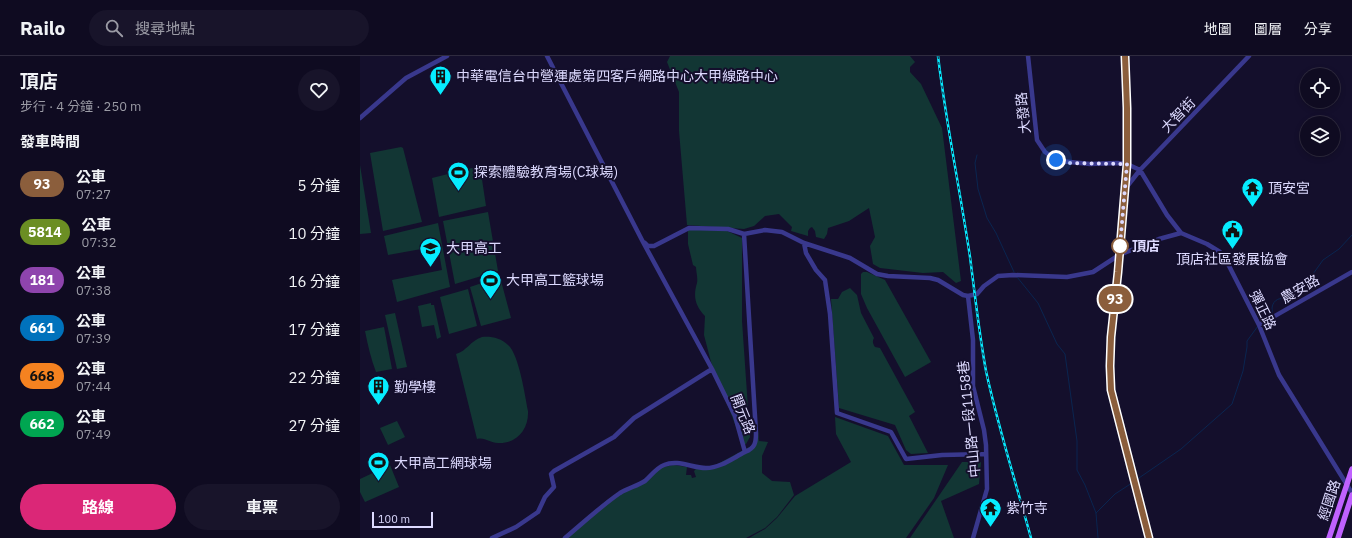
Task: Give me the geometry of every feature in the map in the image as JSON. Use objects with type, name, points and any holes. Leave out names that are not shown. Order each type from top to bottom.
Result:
[{"type":"main road","name":"經國路","points":[[1330,538],[1352,469]]},
{"type":"main road","name":"經國路","points":[[1338,538],[1352,494]]},
{"type":"street","points":[[360,118],[406,78],[447,56]]},
{"type":"street","name":"開元路","points":[[547,56],[643,242],[712,369],[735,416],[745,452],[718,466],[710,468],[700,468],[678,463],[663,465],[645,481],[622,492],[565,538]]},
{"type":"street","name":"大發路","points":[[1028,56],[1036,140],[1045,152],[1056,160],[1068,163],[1127,164]]},
{"type":"street","points":[[1125,56],[1127,164],[1111,337],[1111,390],[1149,538]]},
{"type":"street","name":"大智街","points":[[1124,190],[1140,170],[1249,56]]},
{"type":"street","points":[[1127,164],[1140,170]]},
{"type":"street","name":"彈正路","points":[[1140,170],[1168,216],[1181,233],[1207,244],[1220,252],[1226,260],[1259,325],[1279,375],[1352,494]]},
{"type":"street","points":[[643,242],[648,246],[654,246],[690,228],[728,229],[744,234],[765,230],[782,232],[804,243],[850,258],[877,274],[934,279],[947,284],[963,295],[968,296],[978,294],[984,286],[998,276],[1016,275],[1068,277],[1093,272],[1119,255],[1159,239],[1181,233]]},
{"type":"street","points":[[744,234],[756,433],[756,441],[752,449],[745,452]]},
{"type":"street","points":[[804,243],[806,253],[816,270],[825,280],[830,314],[837,413],[891,432],[906,459],[942,455],[986,454]]},
{"type":"street","name":"農安路","points":[[1259,325],[1352,272]]},
{"type":"street","name":"中山路一段1158巷","points":[[968,296],[973,340],[973,386],[984,430],[987,489],[973,538]]},
{"type":"street","points":[[492,538],[516,527],[538,512],[545,497],[554,487],[551,474],[554,471],[614,437],[634,418],[712,369]]},
{"type":"green space","points":[[670,56],[910,56],[915,62],[910,67],[910,72],[921,84],[942,128],[961,281],[956,283],[943,272],[923,273],[880,268],[873,264],[870,246],[875,237],[869,208],[849,221],[828,228],[824,239],[816,237],[815,231],[812,227],[808,231],[808,236],[791,231],[792,227],[779,214],[765,216],[754,226],[744,229],[687,225],[679,131],[679,92],[667,62]]},
{"type":"green space","points":[[401,147],[403,148],[422,222],[383,231],[370,153]]},
{"type":"green space","points":[[360,165],[371,233],[360,234]]},
{"type":"green space","name":"探索體驗教育場(C球場)","points":[[480,166],[486,206],[439,217],[432,178]]},
{"type":"green space","points":[[488,212],[498,271],[455,284],[443,221]]},
{"type":"green space","points":[[438,223],[450,287],[397,302],[392,280],[442,270],[438,246],[388,255],[384,236]]},
{"type":"green space","points":[[688,229],[725,230],[742,238],[742,321],[750,437],[746,444],[743,445],[711,362],[704,335],[705,316],[697,305],[695,297],[697,283],[696,267],[693,265],[688,244]]},
{"type":"green space","points":[[863,272],[867,272],[885,280],[931,362],[905,377],[867,308],[861,294],[861,274]]},
{"type":"green space","name":"大甲高工籃球場","points":[[500,277],[511,318],[481,326],[470,287]]},
{"type":"green space","points":[[850,288],[857,295],[861,313],[874,338],[874,346],[880,348],[915,412],[909,416],[928,453],[911,454],[906,450],[895,425],[839,408],[831,299],[838,299],[842,292]]},
{"type":"green space","name":"大甲高工籃球場","points":[[468,289],[477,326],[449,334],[440,297]]},
{"type":"green space","points":[[431,303],[431,305],[434,305],[441,337],[437,339],[434,325],[422,327],[418,306]]},
{"type":"green space","points":[[395,313],[407,367],[397,369],[385,315]]},
{"type":"green space","points":[[384,327],[392,369],[376,372],[365,331]]},
{"type":"green space","points":[[482,337],[496,338],[508,345],[515,357],[523,386],[528,418],[524,429],[520,434],[511,441],[505,443],[495,443],[483,439],[477,439],[456,354],[460,353],[474,341]]},
{"type":"green space","points":[[755,400],[759,441],[768,442],[762,456],[762,473],[772,481],[790,482],[794,495],[777,517],[765,528],[746,538],[563,538],[607,500],[643,482],[659,468],[674,465],[687,467],[686,475],[691,475],[692,478],[696,477],[694,471],[697,468],[710,468],[751,446],[754,443]]},
{"type":"green space","points":[[835,417],[888,436],[904,465],[948,465],[934,498],[906,538],[749,538],[765,529],[777,518],[795,496],[851,462],[836,434]]},
{"type":"green space","points":[[397,421],[405,437],[388,445],[380,428]]},
{"type":"green space","points":[[962,462],[981,462],[979,484],[941,501],[954,538],[910,538]]},
{"type":"green space","name":"大甲高工網球場","points":[[390,465],[399,487],[365,502],[360,492],[360,479]]},
{"type":"waterway","points":[[977,155],[975,163],[978,189],[987,218],[996,233],[1014,272]]},
{"type":"waterway","points":[[1266,318],[1272,314],[1272,308],[1276,301],[1283,298],[1288,299],[1298,292],[1323,260],[1339,249],[1352,235]]},
{"type":"waterway","points":[[1017,277],[1038,303],[1057,344],[1065,354],[1077,441],[1077,470],[1085,485],[1096,513],[1098,538]]},
{"type":"waterway","points":[[1136,480],[1181,449],[1232,404],[1243,371],[1247,341],[1258,326]]},
{"type":"waterway","points":[[1096,513],[1115,494],[1132,483]]},
{"type":"railway","points":[[938,56],[970,257],[986,371],[1031,538]]},
{"type":"bus line","name":"93","points":[[1125,56],[1127,164],[1111,337],[1111,390],[1149,538]]},
{"type":"place","name":"中華電信台中營運處第四客戶網路中心大甲線路中心","points":[[440,96]]},
{"type":"place","name":"探索體驗教育場(C球場)","points":[[459,192]]},
{"type":"place","name":"頂安宮","points":[[1253,208]]},
{"type":"place","name":"頂店","points":[[1120,246]]},
{"type":"place","name":"頂店社區發展協會","points":[[1232,250]]},
{"type":"place","name":"大甲高工","points":[[431,268]]},
{"type":"place","name":"大甲高工籃球場","points":[[490,300]]},
{"type":"place","name":"勤學樓","points":[[378,406]]},
{"type":"place","name":"大甲高工網球場","points":[[379,482]]},
{"type":"place","name":"紫竹寺","points":[[990,528]]},
{"type":"route","points":[[1056,160],[1068,163],[1127,164],[1120,246]]}]
